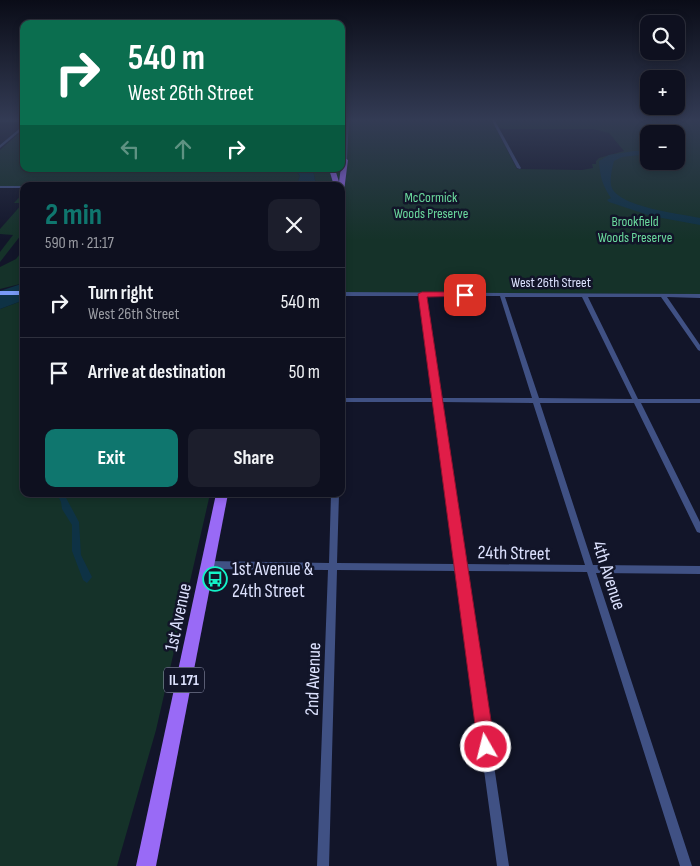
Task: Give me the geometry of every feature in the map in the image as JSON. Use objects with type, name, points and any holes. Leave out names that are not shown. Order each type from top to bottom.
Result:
[{"type":"main road","points":[[0,293],[20,293]]},
{"type":"main road","name":"1st Avenue","points":[[146,866],[221,497]]},
{"type":"street","points":[[513,159],[518,168]]},
{"type":"street","points":[[0,186],[20,187]]},
{"type":"street","name":"West 26th Street","points":[[345,294],[700,296]]},
{"type":"street","points":[[422,294],[503,866]]},
{"type":"street","name":"4th Avenue","points":[[502,295],[686,866]]},
{"type":"street","points":[[584,295],[700,530]]},
{"type":"street","points":[[663,296],[700,349]]},
{"type":"street","points":[[345,400],[700,401]]},
{"type":"street","name":"2nd Avenue","points":[[323,866],[335,497]]},
{"type":"street","name":"24th Street","points":[[208,565],[700,570]]},
{"type":"green space","points":[[0,159],[20,159],[20,172],[297,172],[300,176],[298,182],[20,182],[20,187],[0,187]]},
{"type":"green space","points":[[345,159],[512,159],[517,169],[582,170],[593,168],[592,164],[596,164],[598,159],[640,159],[640,170],[685,170],[685,159],[700,159],[700,294],[345,293],[345,182],[315,182],[314,172],[345,172]]},
{"type":"green space","points":[[20,196],[20,203],[14,203]]},
{"type":"green space","points":[[20,206],[20,236],[0,262],[0,252],[13,235],[0,234],[0,229]]},
{"type":"green space","points":[[20,254],[20,284],[0,289],[0,267],[16,259]]},
{"type":"green space","points":[[20,302],[20,497],[209,497],[156,730],[117,866],[0,866],[0,309]]},
{"type":"water","points":[[617,159],[614,161],[611,182],[612,188],[617,195],[652,209],[700,218],[700,225],[651,216],[609,202],[607,200],[611,198],[602,181],[599,161]]},
{"type":"water","points":[[297,172],[314,172],[315,182],[298,182],[300,176]]},
{"type":"water","points":[[20,284],[20,302],[0,309],[0,291]]},
{"type":"water","points":[[58,497],[66,497],[79,522],[81,555],[92,577],[87,583],[83,580],[72,551],[72,525],[62,509]]},
{"type":"place","name":"1st Avenue & 24th Street","points":[[215,579]]},
{"type":"route","points":[[465,295],[422,294],[486,747]]},
{"type":"park label","name":"McCormick Woods Preserve","points":[[431,206]]},
{"type":"park label","name":"Brookfield Woods Preserve","points":[[635,230]]}]
